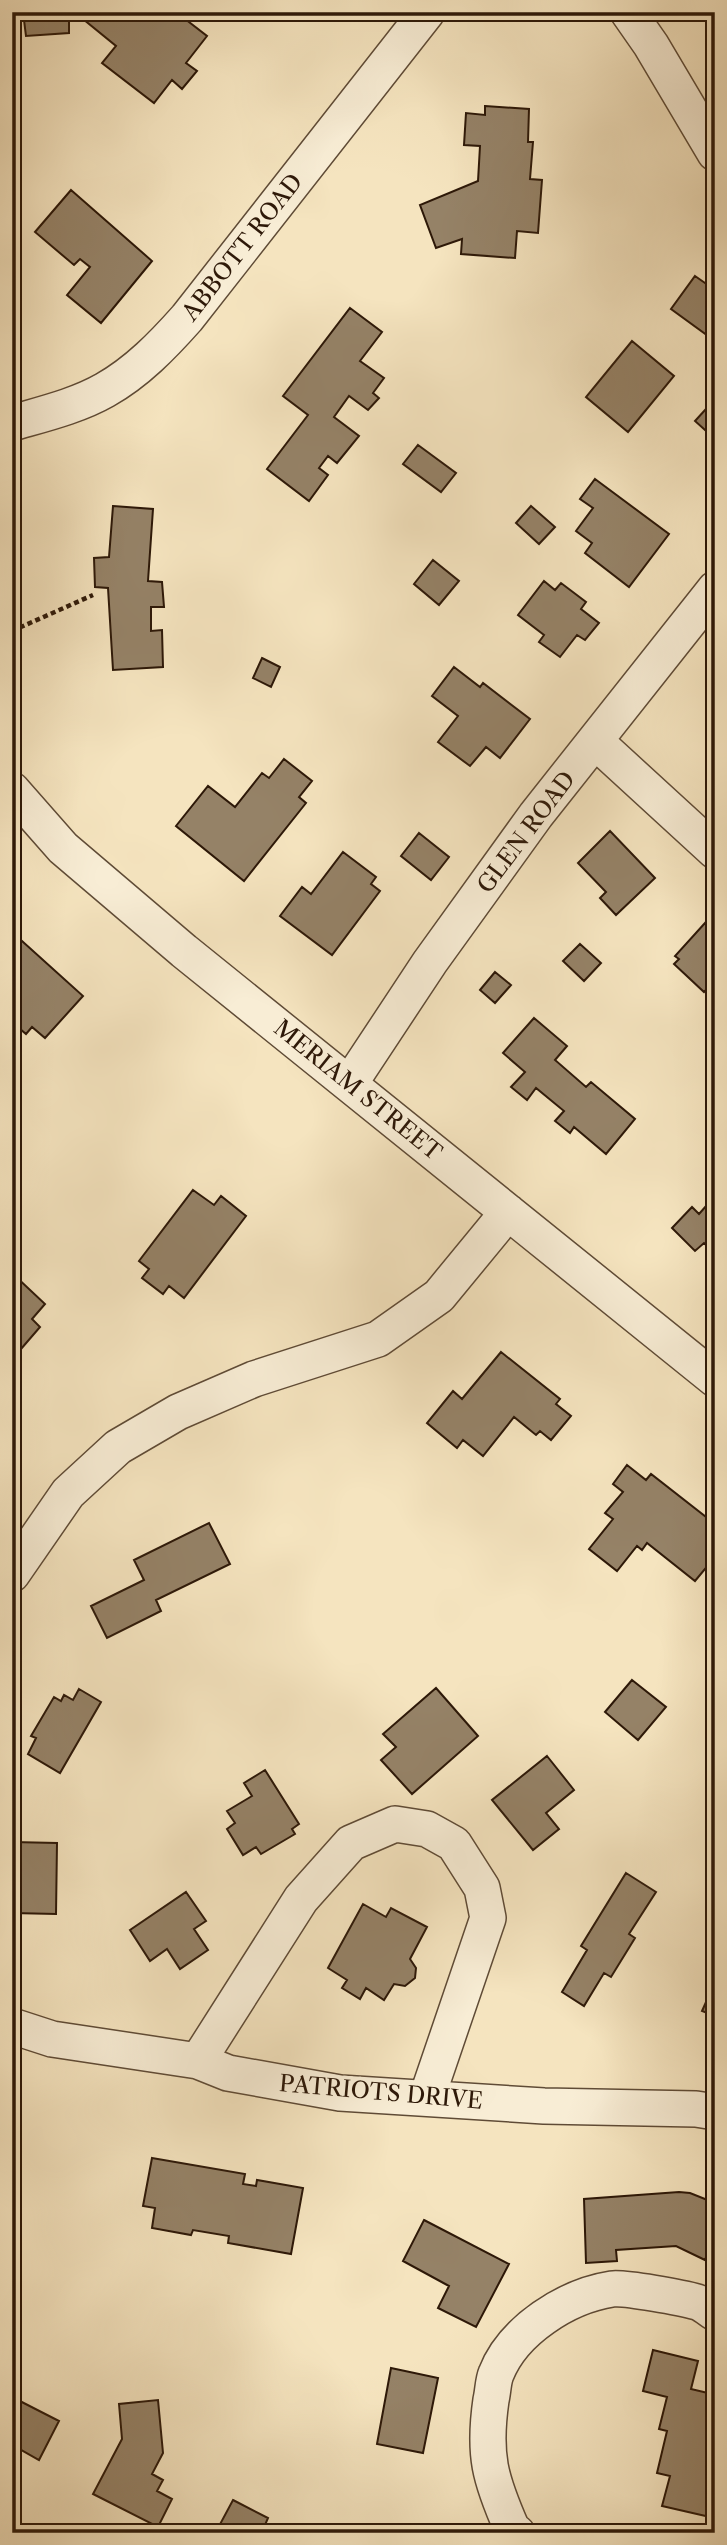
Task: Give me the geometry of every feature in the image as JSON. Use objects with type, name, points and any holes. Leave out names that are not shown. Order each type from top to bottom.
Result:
[{"type":"street","name":"ABBOTT ROAD","points":[[12,424],[105,390],[164,343],[187,318],[427,12]]},
{"type":"street","points":[[628,12],[652,45],[715,152]]},
{"type":"street","name":"GLEN ROAD","points":[[350,1083],[448,936],[536,815],[715,589]]},
{"type":"street","points":[[595,741],[715,851]]},
{"type":"street","name":"MERIAM STREET","points":[[12,790],[63,848],[194,958],[715,1379]]},
{"type":"street","points":[[12,1574],[68,1493],[118,1447],[178,1412],[254,1379],[378,1339],[439,1296],[508,1212]]},
{"type":"street","points":[[198,2061],[301,1899],[348,1845],[395,1824],[427,1829],[454,1844],[482,1888],[488,1919],[427,2097]]},
{"type":"street","name":"PATRIOTS DRIVE","points":[[12,2026],[52,2039],[198,2061],[228,2073],[340,2093],[715,2112]]},
{"type":"street","points":[[517,2533],[512,2529],[494,2489],[488,2460],[487,2427],[495,2374],[513,2345],[543,2316],[570,2302],[614,2288],[699,2303],[715,2313]]},
{"type":"path","points":[[12,631],[93,595]]},
{"type":"building","points":[[23,12],[176,12],[207,36],[186,63],[197,71],[182,89],[172,80],[154,103],[102,63],[116,46],[78,15],[69,15],[69,33],[26,36]]},
{"type":"building","points":[[485,106],[529,109],[528,142],[533,142],[530,179],[542,180],[538,233],[517,231],[515,258],[461,254],[462,239],[436,248],[420,205],[478,181],[480,146],[464,145],[466,113],[485,115]]},
{"type":"building","points":[[71,190],[152,261],[101,323],[67,295],[90,267],[80,259],[74,265],[35,232]]},
{"type":"building","points":[[695,276],[715,290],[715,341],[671,309]]},
{"type":"building","points":[[350,308],[382,332],[360,361],[384,378],[373,393],[379,398],[368,410],[349,396],[334,417],[359,436],[337,463],[328,456],[319,468],[328,475],[309,501],[267,469],[308,415],[283,396]]},
{"type":"building","points":[[632,341],[674,376],[628,432],[586,397]]},
{"type":"building","points":[[715,399],[715,439],[695,421]]},
{"type":"building","points":[[418,445],[456,473],[441,492],[403,464]]},
{"type":"building","points":[[595,479],[669,534],[629,587],[585,553],[592,543],[576,531],[593,508],[580,499]]},
{"type":"building","points":[[113,506],[153,509],[148,581],[162,582],[164,607],[151,607],[151,631],[162,630],[163,667],[113,670],[108,588],[95,587],[94,558],[109,557]]},
{"type":"building","points":[[531,506],[555,527],[539,544],[516,523]]},
{"type":"building","points":[[433,560],[459,581],[439,605],[414,584]]},
{"type":"building","points":[[544,581],[555,590],[561,583],[586,602],[581,609],[599,623],[585,640],[577,635],[560,657],[539,642],[544,635],[518,615]]},
{"type":"building","points":[[262,658],[280,667],[271,687],[253,678]]},
{"type":"building","points":[[454,667],[480,687],[483,683],[530,719],[500,758],[486,747],[470,766],[438,742],[458,716],[432,696]]},
{"type":"building","points":[[284,759],[312,781],[299,797],[306,803],[244,881],[176,826],[208,786],[235,807],[262,773],[269,778]]},
{"type":"building","points":[[610,831],[655,878],[616,915],[600,898],[606,892],[578,863]]},
{"type":"building","points":[[419,833],[449,857],[431,880],[401,856]]},
{"type":"building","points":[[343,852],[376,877],[371,884],[380,891],[332,955],[280,916],[302,887],[311,894]]},
{"type":"building","points":[[705,923],[715,932],[715,993],[709,987],[704,992],[674,964],[679,959],[675,956]]},
{"type":"building","points":[[12,932],[83,996],[45,1038],[32,1027],[26,1034],[12,1022]]},
{"type":"building","points":[[580,944],[601,963],[584,981],[563,961]]},
{"type":"building","points":[[495,972],[511,985],[495,1003],[480,990]]},
{"type":"building","points":[[534,1018],[567,1046],[555,1060],[586,1087],[591,1082],[635,1119],[606,1154],[574,1127],[570,1133],[555,1121],[564,1111],[536,1088],[527,1100],[511,1087],[525,1072],[503,1053]]},
{"type":"building","points":[[193,1190],[214,1205],[221,1196],[246,1216],[184,1298],[169,1286],[163,1294],[142,1278],[149,1269],[139,1261]]},
{"type":"building","points":[[715,1196],[715,1254],[704,1243],[695,1251],[672,1228],[692,1207],[699,1214]]},
{"type":"building","points":[[12,1273],[45,1304],[32,1319],[40,1327],[21,1349],[12,1341]]},
{"type":"building","points":[[501,1352],[560,1399],[556,1404],[571,1416],[551,1440],[540,1431],[536,1435],[514,1417],[483,1456],[463,1440],[457,1448],[427,1423],[453,1391],[462,1399]]},
{"type":"building","points":[[627,1465],[646,1480],[651,1474],[715,1524],[715,1557],[695,1581],[647,1543],[642,1550],[637,1546],[617,1571],[589,1549],[613,1519],[605,1513],[623,1492],[613,1484]]},
{"type":"building","points":[[209,1523],[230,1564],[156,1600],[161,1611],[107,1638],[91,1606],[144,1580],[134,1560]]},
{"type":"building","points":[[632,1680],[666,1707],[638,1740],[605,1712]]},
{"type":"building","points":[[436,1688],[478,1736],[412,1794],[381,1760],[396,1747],[383,1734]]},
{"type":"building","points":[[79,1689],[101,1702],[60,1773],[28,1754],[36,1738],[31,1736],[54,1697],[61,1701],[64,1695],[73,1700]]},
{"type":"building","points":[[547,1756],[574,1790],[546,1813],[559,1829],[533,1850],[492,1800]]},
{"type":"building","points":[[265,1770],[299,1824],[292,1829],[295,1834],[261,1854],[256,1847],[243,1855],[227,1829],[235,1823],[227,1811],[252,1796],[244,1783]]},
{"type":"building","points":[[12,1842],[57,1843],[56,1914],[12,1913]]},
{"type":"building","points":[[626,1873],[656,1892],[629,1934],[635,1938],[611,1977],[604,1973],[584,2006],[562,1992],[587,1950],[581,1946]]},
{"type":"building","points":[[186,1892],[206,1921],[194,1929],[208,1950],[180,1969],[167,1949],[150,1961],[130,1930]]},
{"type":"building","points":[[363,1904],[386,1917],[391,1908],[427,1927],[410,1959],[416,1968],[415,1978],[405,1986],[394,1984],[384,2000],[366,1988],[360,1999],[342,1988],[347,1980],[328,1968]]},
{"type":"building","points":[[715,1982],[715,2016],[702,2011]]},
{"type":"building","points":[[152,2158],[245,2174],[243,2184],[256,2186],[257,2180],[303,2188],[291,2254],[228,2243],[229,2236],[193,2230],[191,2235],[152,2228],[155,2208],[143,2206]]},
{"type":"building","points":[[690,2193],[715,2203],[715,2233],[705,2260],[676,2246],[616,2250],[617,2261],[586,2263],[584,2199]]},
{"type":"building","points":[[424,2220],[509,2264],[476,2327],[438,2308],[449,2286],[403,2261]]},
{"type":"building","points":[[653,2350],[698,2361],[691,2389],[708,2393],[707,2399],[713,2400],[710,2413],[715,2414],[715,2513],[711,2512],[710,2517],[662,2506],[670,2476],[657,2473],[667,2431],[659,2429],[667,2397],[643,2391]]},
{"type":"building","points":[[391,2368],[438,2378],[423,2453],[377,2444]]},
{"type":"building","points":[[12,2397],[59,2421],[39,2460],[14,2446],[12,2450]]},
{"type":"building","points":[[158,2400],[163,2453],[152,2474],[163,2480],[157,2491],[172,2499],[158,2527],[93,2494],[122,2439],[119,2404]]},
{"type":"building","points":[[233,2500],[268,2518],[262,2532],[264,2533],[227,2533],[218,2528]]}]
